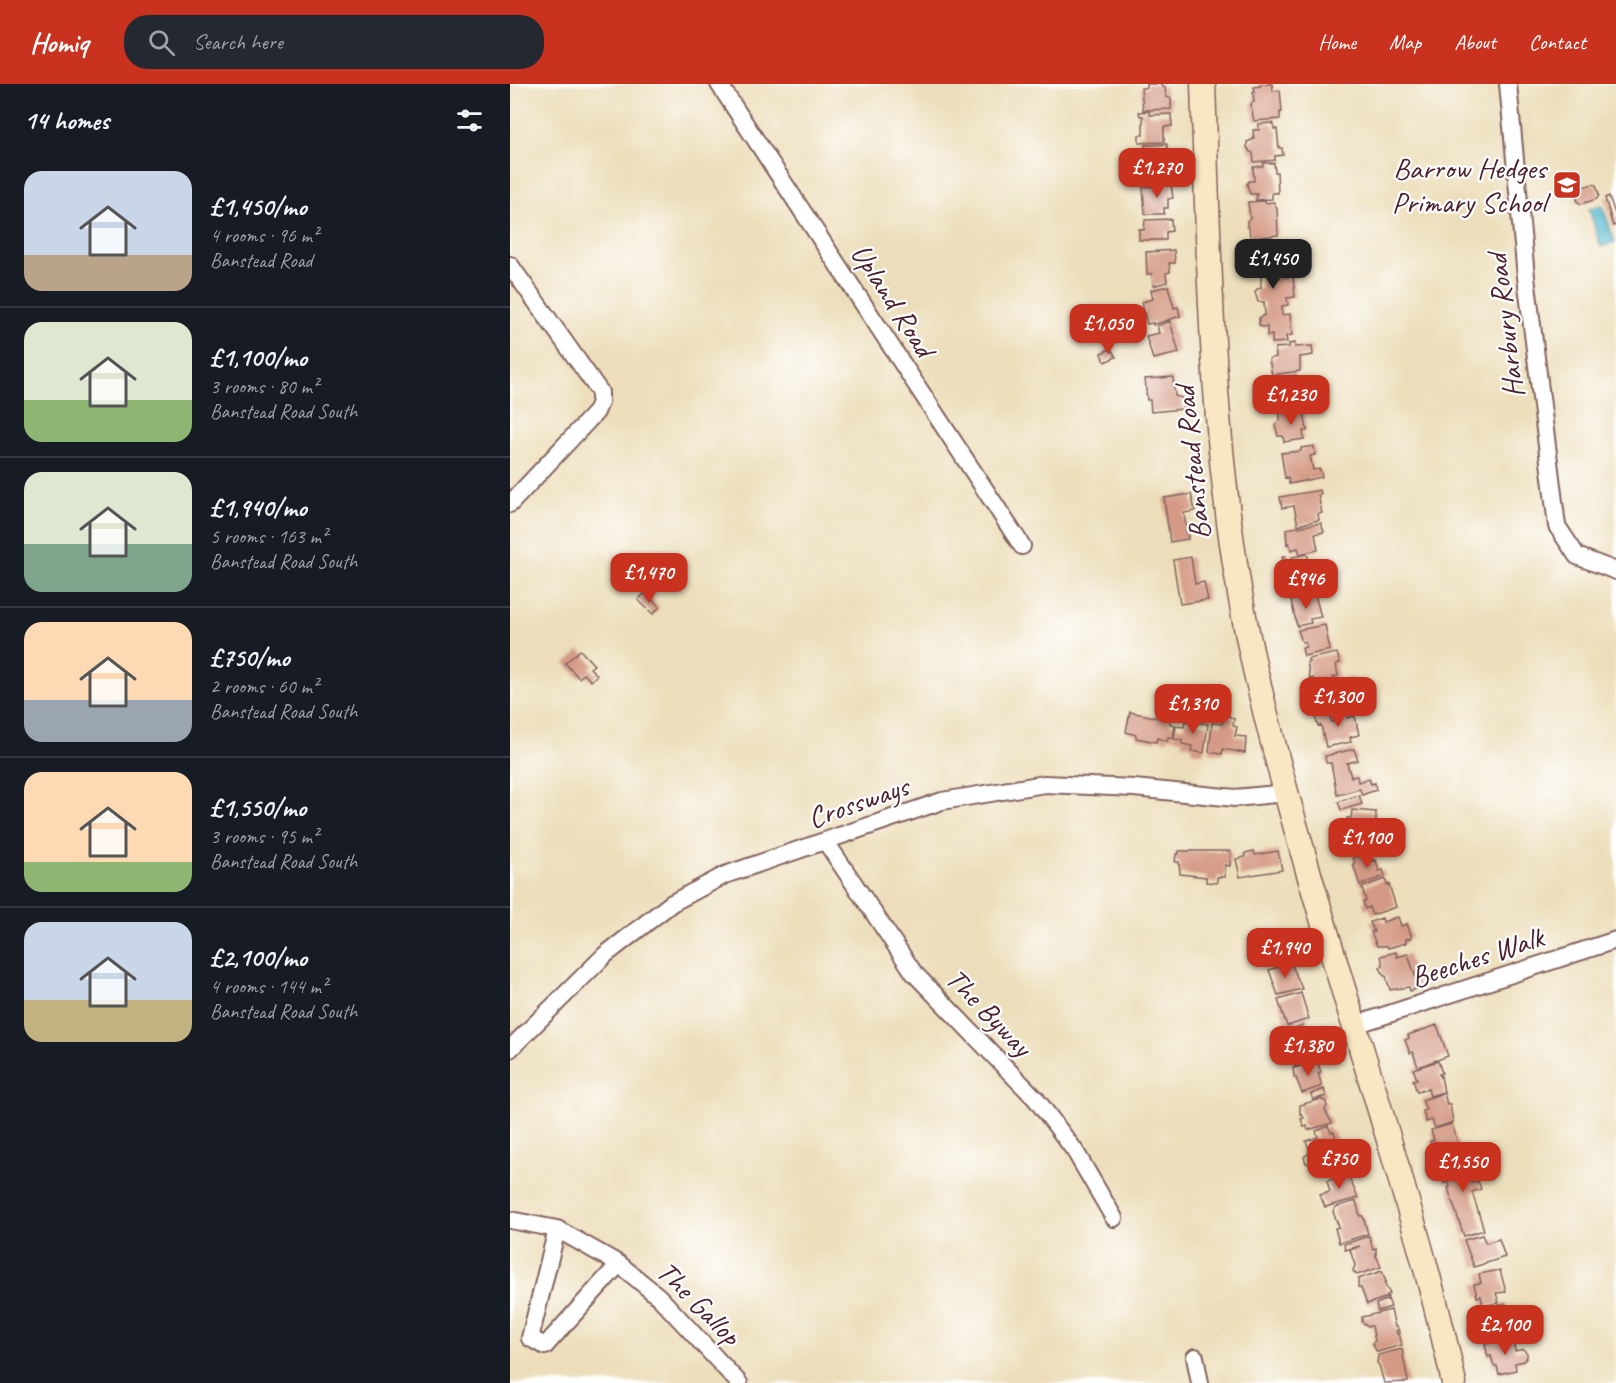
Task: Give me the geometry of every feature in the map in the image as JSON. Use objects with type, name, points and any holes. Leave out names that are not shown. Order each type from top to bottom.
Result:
[{"type":"street","name":"Upland Road","points":[[718,84],[1022,546]]},
{"type":"street","name":"Banstead Road","points":[[1203,84],[1212,350],[1223,477],[1239,588],[1255,667],[1287,793],[1419,1242],[1454,1383]]},
{"type":"street","name":"Harbury Road","points":[[1508,84],[1526,277],[1557,526],[1577,556],[1616,571]]},
{"type":"street","points":[[510,265],[600,392],[600,402],[596,412],[510,504]]},
{"type":"street","name":"Crossways","points":[[510,1049],[605,955],[672,903],[725,875],[942,801],[1045,784],[1134,788],[1235,798],[1287,793]]},
{"type":"street","name":"The Byway","points":[[826,842],[914,973],[1036,1099],[1075,1151],[1114,1218]]},
{"type":"street","name":"Beeches Walk","points":[[1355,1025],[1616,940]]},
{"type":"street","name":"The Gallop","points":[[510,1220],[557,1228],[619,1264],[659,1297],[739,1383]]},
{"type":"street","name":"The Gallop","points":[[557,1228],[530,1338],[545,1346],[619,1264]]},
{"type":"street","points":[[1195,1357],[1200,1383]]},
{"type":"water","points":[[1602,205],[1615,242],[1601,247],[1589,209]]},
{"type":"building","points":[[1147,84],[1161,84],[1165,87],[1166,97],[1171,98],[1171,109],[1143,110],[1141,88],[1147,88]]},
{"type":"building","points":[[1260,84],[1272,84],[1273,91],[1280,90],[1282,112],[1280,112],[1280,119],[1254,121],[1251,105],[1254,102],[1253,92],[1255,92],[1254,87]]},
{"type":"building","points":[[1149,111],[1150,115],[1171,114],[1172,126],[1164,127],[1164,142],[1139,143],[1139,135],[1143,135],[1143,116],[1140,116],[1139,112]]},
{"type":"building","points":[[1273,123],[1274,129],[1277,129],[1279,148],[1282,148],[1283,155],[1275,156],[1275,160],[1254,162],[1253,153],[1247,147],[1247,142],[1254,139],[1253,130],[1259,130],[1258,124]]},
{"type":"building","points":[[1167,144],[1167,152],[1170,153],[1169,161],[1172,162],[1171,181],[1146,182],[1146,163],[1137,162],[1137,153],[1145,153],[1145,145]]},
{"type":"building","points":[[1263,163],[1274,163],[1278,193],[1272,193],[1272,199],[1256,200],[1257,194],[1250,194],[1247,184],[1249,181],[1254,181],[1253,167],[1263,166]]},
{"type":"building","points":[[1171,185],[1173,198],[1168,199],[1168,208],[1164,208],[1164,214],[1145,214],[1143,187]]},
{"type":"building","points":[[1596,185],[1599,195],[1597,199],[1581,204],[1578,202],[1576,189]]},
{"type":"building","points":[[1609,196],[1616,217],[1616,225],[1613,226],[1605,198]]},
{"type":"building","points":[[1265,201],[1265,203],[1274,202],[1277,209],[1278,235],[1250,238],[1249,227],[1247,227],[1247,221],[1250,218],[1248,202]]},
{"type":"building","points":[[1171,219],[1172,231],[1166,232],[1166,240],[1139,240],[1139,229],[1144,230],[1145,220]]},
{"type":"building","points":[[1269,237],[1270,244],[1279,243],[1282,270],[1276,271],[1277,278],[1293,277],[1295,297],[1287,298],[1288,305],[1282,306],[1282,315],[1290,314],[1292,335],[1286,336],[1287,342],[1272,343],[1272,335],[1267,336],[1267,327],[1259,325],[1259,318],[1265,315],[1264,302],[1258,302],[1255,292],[1261,288],[1261,273],[1258,273],[1257,267],[1253,267],[1250,256],[1257,253],[1256,239]]},
{"type":"building","points":[[1174,250],[1175,263],[1169,263],[1170,272],[1166,273],[1167,282],[1153,286],[1152,274],[1147,274],[1146,252]]},
{"type":"building","points":[[1168,286],[1174,308],[1178,307],[1180,316],[1153,325],[1153,323],[1147,324],[1142,302],[1153,299],[1151,290]]},
{"type":"building","points":[[1170,321],[1179,353],[1153,359],[1146,336],[1159,333],[1157,326]]},
{"type":"building","points":[[1295,343],[1295,347],[1312,346],[1313,355],[1300,357],[1300,371],[1272,375],[1269,359],[1276,357],[1275,348],[1289,347],[1289,344]]},
{"type":"building","points":[[1111,349],[1116,357],[1105,362],[1101,353]]},
{"type":"building","points":[[1296,375],[1302,407],[1276,410],[1274,403],[1270,400],[1271,390],[1276,390],[1274,381],[1289,380],[1289,376]]},
{"type":"building","points":[[1173,377],[1175,396],[1182,398],[1183,409],[1151,412],[1145,379]]},
{"type":"building","points":[[1280,410],[1288,410],[1289,413],[1304,412],[1307,431],[1303,431],[1304,439],[1284,442],[1283,436],[1278,436],[1275,425],[1280,421]]},
{"type":"building","points":[[1314,446],[1315,455],[1310,456],[1313,470],[1320,469],[1322,477],[1289,484],[1288,477],[1285,478],[1281,453],[1301,451],[1301,448]]},
{"type":"building","points":[[1320,490],[1321,494],[1318,495],[1322,513],[1318,514],[1319,520],[1298,525],[1294,506],[1282,508],[1280,497]]},
{"type":"building","points":[[1191,494],[1195,511],[1184,513],[1188,539],[1170,542],[1164,498]]},
{"type":"building","points":[[1321,523],[1324,532],[1315,534],[1318,550],[1300,554],[1298,548],[1291,550],[1289,543],[1287,544],[1286,529]]},
{"type":"building","points":[[1307,554],[1315,579],[1313,580],[1315,589],[1300,593],[1299,588],[1290,590],[1282,556],[1286,556],[1288,568],[1294,566],[1292,557]]},
{"type":"building","points":[[1191,557],[1195,584],[1204,582],[1208,600],[1180,604],[1173,560]]},
{"type":"building","points":[[645,593],[660,607],[653,614],[638,600]]},
{"type":"building","points":[[1315,595],[1321,617],[1310,619],[1311,623],[1297,626],[1291,600]]},
{"type":"building","points":[[1325,625],[1330,650],[1304,656],[1302,648],[1306,647],[1305,642],[1302,642],[1298,630]]},
{"type":"building","points":[[580,650],[594,665],[590,668],[597,675],[591,681],[584,674],[579,678],[565,663]]},
{"type":"building","points":[[1337,653],[1340,663],[1336,664],[1338,676],[1333,677],[1335,680],[1315,684],[1313,678],[1310,679],[1308,659]]},
{"type":"building","points":[[1352,678],[1354,688],[1356,690],[1363,688],[1365,696],[1357,698],[1358,702],[1320,713],[1313,689]]},
{"type":"building","points":[[1345,711],[1347,718],[1355,716],[1359,735],[1350,737],[1351,742],[1326,747],[1321,725],[1318,726],[1315,716],[1329,713],[1331,722],[1334,722],[1331,714]]},
{"type":"building","points":[[1130,712],[1170,720],[1170,724],[1175,725],[1173,738],[1168,737],[1167,741],[1157,738],[1156,742],[1136,738],[1136,735],[1126,732]]},
{"type":"building","points":[[1227,715],[1234,719],[1233,726],[1237,727],[1235,736],[1246,737],[1245,753],[1223,749],[1222,754],[1209,752],[1212,723],[1222,724]]},
{"type":"building","points":[[1185,721],[1208,724],[1204,753],[1191,751],[1192,746],[1182,744],[1182,740],[1174,739],[1176,726],[1184,727]]},
{"type":"building","points":[[1354,749],[1358,760],[1347,763],[1351,777],[1357,776],[1358,782],[1369,779],[1371,784],[1375,783],[1376,790],[1362,795],[1360,789],[1337,795],[1331,763],[1326,763],[1325,756]]},
{"type":"building","points":[[1359,795],[1362,804],[1341,810],[1338,802]]},
{"type":"building","points":[[1352,810],[1376,812],[1376,829],[1384,828],[1384,840],[1355,842],[1354,834],[1348,834],[1349,830],[1347,830],[1347,818],[1351,818]]},
{"type":"building","points":[[1179,851],[1231,851],[1230,866],[1225,865],[1225,877],[1217,877],[1217,883],[1206,882],[1206,877],[1180,874],[1179,862],[1175,862]]},
{"type":"building","points":[[1254,851],[1255,855],[1278,851],[1282,870],[1240,877],[1236,859],[1245,857],[1245,853]]},
{"type":"building","points":[[1370,854],[1373,861],[1376,860],[1379,871],[1383,870],[1385,876],[1360,885],[1353,858]]},
{"type":"building","points":[[1385,879],[1387,885],[1389,884],[1396,907],[1372,915],[1369,907],[1365,909],[1363,902],[1366,901],[1362,887]]},
{"type":"building","points":[[1398,917],[1401,926],[1407,924],[1412,938],[1406,939],[1406,943],[1388,948],[1377,946],[1371,932],[1374,932],[1370,922],[1382,918],[1383,922]]},
{"type":"building","points":[[1396,952],[1397,957],[1408,954],[1419,988],[1410,991],[1409,987],[1390,990],[1386,976],[1380,967],[1383,966],[1381,956]]},
{"type":"building","points":[[1291,963],[1302,989],[1278,995],[1269,970]]},
{"type":"building","points":[[1301,993],[1309,1019],[1287,1026],[1278,1000]]},
{"type":"building","points":[[1303,1025],[1308,1029],[1307,1037],[1315,1059],[1295,1066],[1285,1043],[1282,1042],[1282,1032]]},
{"type":"building","points":[[1437,1025],[1448,1056],[1418,1067],[1413,1052],[1410,1053],[1405,1040],[1409,1038],[1408,1035]]},
{"type":"building","points":[[1317,1061],[1322,1086],[1302,1093],[1294,1077],[1293,1068]]},
{"type":"building","points":[[1438,1061],[1444,1092],[1430,1096],[1428,1089],[1417,1092],[1413,1080],[1417,1079],[1413,1069]]},
{"type":"building","points":[[1324,1089],[1326,1096],[1313,1100],[1311,1094]]},
{"type":"building","points":[[1444,1093],[1447,1104],[1450,1104],[1453,1122],[1435,1128],[1432,1120],[1426,1122],[1423,1111],[1426,1110],[1422,1100]]},
{"type":"building","points":[[1321,1099],[1326,1102],[1325,1110],[1332,1123],[1308,1130],[1301,1119],[1304,1118],[1300,1113],[1300,1105]]},
{"type":"building","points":[[1452,1124],[1461,1153],[1441,1159],[1439,1151],[1434,1152],[1430,1141],[1434,1140],[1431,1130]]},
{"type":"building","points":[[1328,1126],[1331,1132],[1334,1132],[1345,1164],[1317,1173],[1313,1164],[1306,1163],[1304,1157],[1310,1152],[1306,1141],[1318,1137],[1316,1131]]},
{"type":"building","points":[[1462,1154],[1466,1167],[1474,1164],[1476,1172],[1468,1175],[1471,1183],[1478,1181],[1481,1189],[1472,1192],[1484,1230],[1464,1236],[1448,1188],[1450,1187],[1448,1182],[1444,1183],[1440,1172],[1443,1171],[1440,1161]]},
{"type":"building","points":[[1346,1170],[1358,1198],[1325,1207],[1320,1195],[1330,1192],[1327,1181],[1335,1178],[1334,1174]]},
{"type":"building","points":[[1356,1201],[1368,1234],[1339,1243],[1335,1228],[1339,1227],[1333,1212],[1335,1207]]},
{"type":"building","points":[[1482,1235],[1486,1243],[1499,1239],[1505,1257],[1474,1267],[1464,1240]]},
{"type":"building","points":[[1369,1236],[1373,1249],[1376,1248],[1376,1257],[1381,1267],[1357,1275],[1353,1271],[1355,1265],[1350,1250],[1360,1246],[1345,1250],[1344,1244]]},
{"type":"building","points":[[1500,1270],[1506,1292],[1496,1293],[1499,1303],[1483,1306],[1481,1296],[1477,1297],[1474,1284],[1481,1283],[1479,1274]]},
{"type":"building","points":[[1382,1271],[1386,1282],[1384,1283],[1390,1294],[1387,1295],[1388,1297],[1367,1304],[1361,1288],[1358,1287],[1358,1279]]},
{"type":"building","points":[[1388,1299],[1391,1307],[1378,1311],[1376,1304]]},
{"type":"building","points":[[1506,1304],[1509,1316],[1515,1315],[1517,1325],[1509,1327],[1511,1335],[1488,1339],[1485,1322],[1482,1322],[1479,1309]]},
{"type":"building","points":[[1391,1310],[1402,1345],[1377,1352],[1372,1343],[1375,1341],[1372,1326],[1362,1322],[1362,1317]]},
{"type":"building","points":[[1513,1340],[1515,1351],[1523,1349],[1527,1357],[1524,1361],[1515,1363],[1516,1370],[1499,1374],[1491,1356],[1488,1357],[1485,1344]]},
{"type":"building","points":[[1402,1349],[1408,1382],[1384,1383],[1377,1363],[1378,1355]]},
{"type":"place","name":"Barrow Hedges Primary School","points":[[1567,185]]}]
